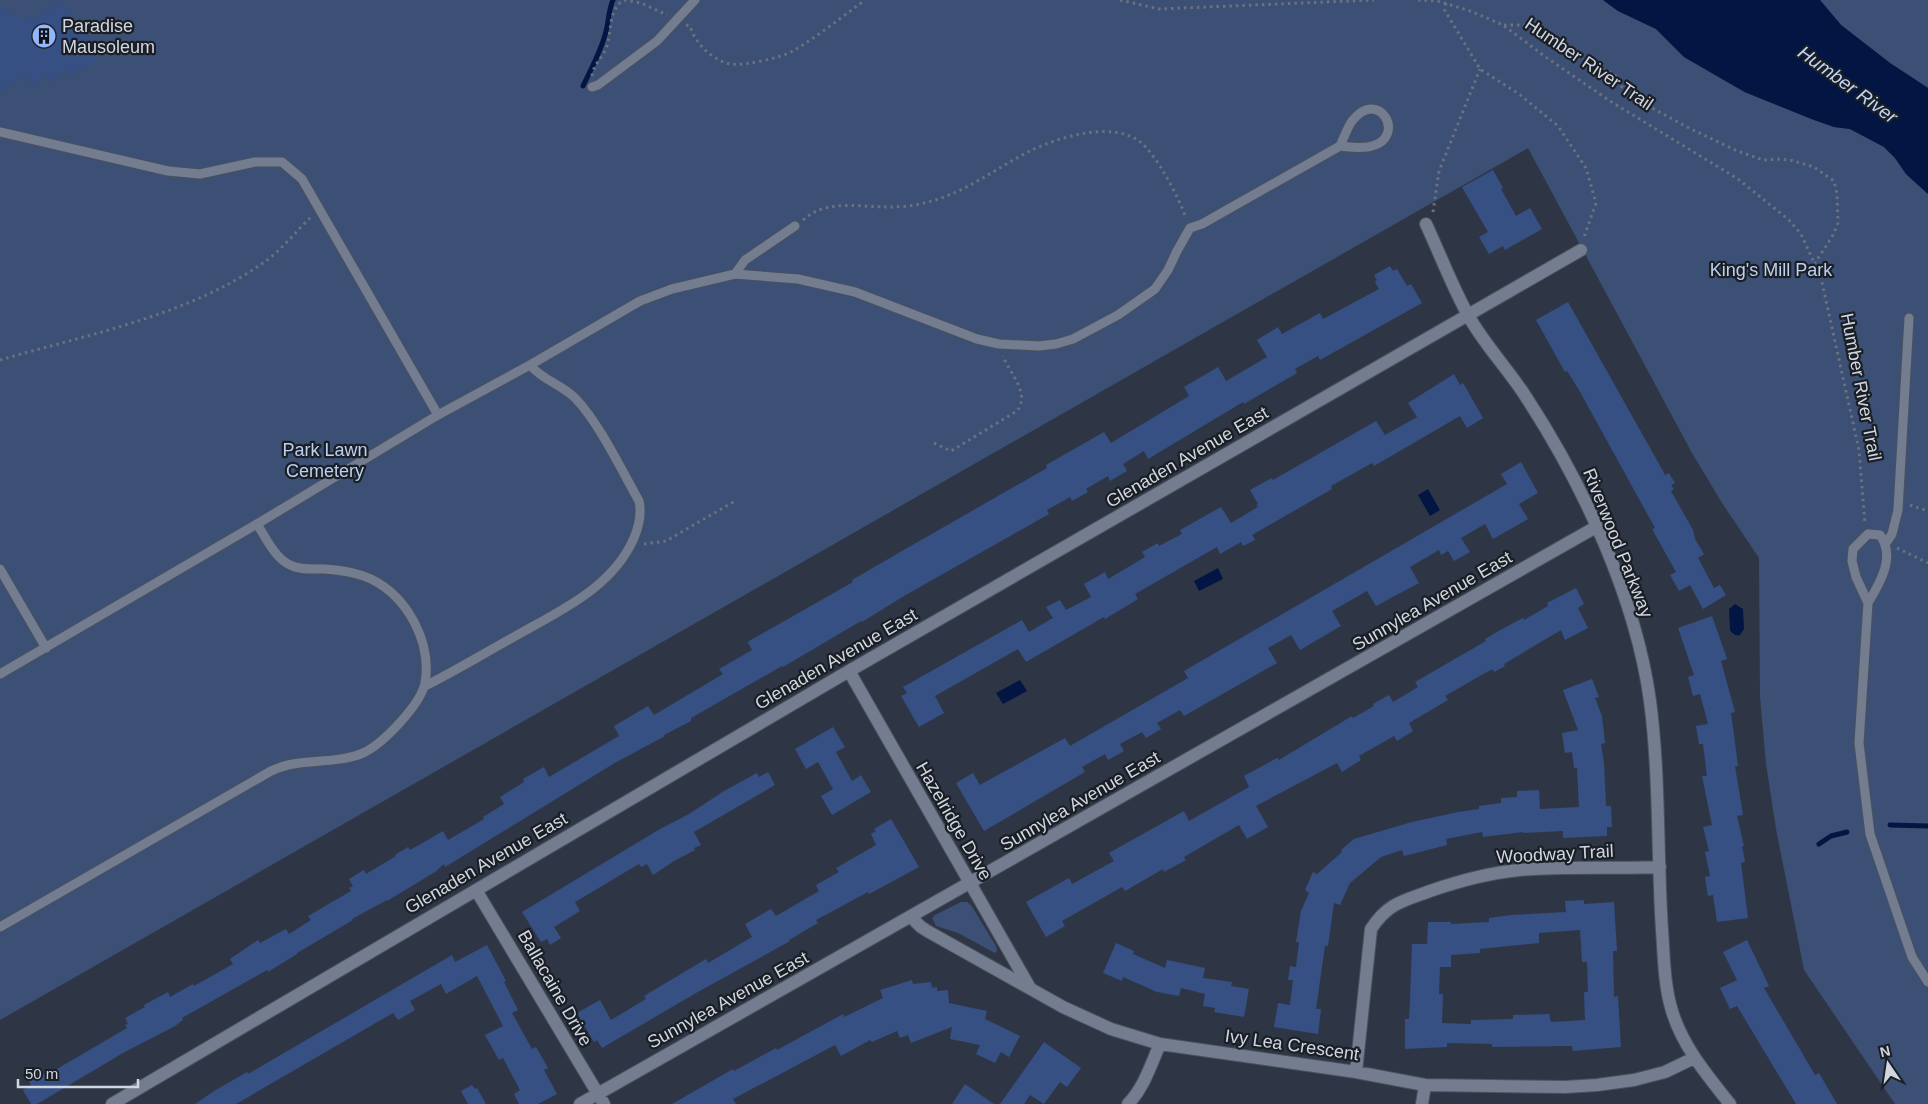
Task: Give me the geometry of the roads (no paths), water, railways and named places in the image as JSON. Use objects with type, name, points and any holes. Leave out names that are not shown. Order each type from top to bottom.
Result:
[{"type":"street","name":"Riverwood Parkway","points":[[1426,224],[1469,316],[1525,396],[1558,447],[1578,484],[1613,566],[1634,626],[1646,676],[1653,730],[1666,986],[1672,1011],[1694,1058],[1730,1104]]},
{"type":"street","name":"Glenaden Avenue East","points":[[112,1104],[849,671],[1581,250]]},
{"type":"street","name":"Sunnylea Avenue East","points":[[580,1104],[600,1099],[911,917],[1596,527]]},
{"type":"street","name":"Hazelridge Drive","points":[[849,671],[1030,988]]},
{"type":"street","name":"Woodway Trail","points":[[1356,1072],[1371,929],[1381,914],[1396,904],[1461,881],[1512,871],[1660,867]]},
{"type":"street","name":"Ballacaine Drive","points":[[476,890],[600,1099]]},
{"type":"street","name":"Ivy Lea Crescent","points":[[911,917],[921,927],[1030,988],[1111,1029],[1160,1044],[1356,1072],[1425,1085],[1556,1087],[1597,1085],[1634,1080],[1666,1072],[1694,1058]]},
{"type":"street","points":[[1128,1104],[1145,1079],[1160,1044]]},
{"type":"street","points":[[1422,1104],[1425,1085]]},
{"type":"lane","points":[[592,87],[598,85],[657,41],[678,21],[695,0]]},
{"type":"lane","points":[[0,674],[257,524],[438,415],[530,365],[640,301],[672,289],[736,274],[798,279],[855,292],[977,339],[999,344],[1023,346],[1056,344],[1073,339],[1118,315],[1155,289],[1168,270],[1176,251],[1190,228],[1202,224],[1340,146],[1372,146],[1382,140],[1388,133],[1387,118],[1376,109],[1368,110],[1358,115],[1351,122],[1340,146]]},
{"type":"lane","points":[[0,132],[168,171],[200,174],[255,162],[282,162],[302,179],[438,415]]},
{"type":"lane","points":[[736,274],[745,260],[794,226]]},
{"type":"lane","points":[[1886,543],[1892,534],[1898,503],[1909,318]]},
{"type":"lane","points":[[0,927],[271,771],[291,764],[351,757],[377,745],[398,725],[425,686],[578,600],[614,570],[632,543],[640,519],[641,509],[638,501],[598,430],[576,399],[560,386],[537,374],[530,365]]},
{"type":"lane","points":[[257,524],[275,553],[289,565],[306,569],[350,571],[372,580],[390,591],[409,613],[418,630],[427,666],[425,686]]},
{"type":"lane","points":[[1868,603],[1856,577],[1852,561],[1852,549],[1868,534],[1880,535],[1886,543],[1887,558],[1883,577],[1868,603],[1859,743],[1870,834],[1912,957],[1928,982]]},
{"type":"lane","points":[[0,569],[46,648]]},
{"type":"water","name":"Humber River","points":[[1603,0],[1820,0],[1841,25],[1890,63],[1928,88],[1928,194],[1906,174],[1895,158],[1884,147],[1850,129],[1834,127],[1814,120],[1745,92],[1684,57],[1656,29],[1618,11]]},
{"type":"water","points":[[1428,489],[1440,510],[1430,516],[1418,495]]},
{"type":"water","points":[[1218,568],[1223,579],[1199,591],[1194,581]]},
{"type":"water","points":[[1735,604],[1743,609],[1744,629],[1740,635],[1733,634],[1730,630],[1729,609]]},
{"type":"water","points":[[1020,680],[1027,691],[1003,704],[996,693]]},
{"type":"waterway","points":[[583,86],[603,42],[613,0]]},
{"type":"waterway","points":[[1890,825],[1928,826]]},
{"type":"waterway","points":[[1819,844],[1831,836],[1847,832]]},
{"type":"place","name":"Paradise Mausoleum","points":[[44,36]]},
{"type":"park label","name":"King's Mill Park","points":[[1771,270]]},
{"type":"park label","name":"Park Lawn Cemetery","points":[[325,460]]}]
